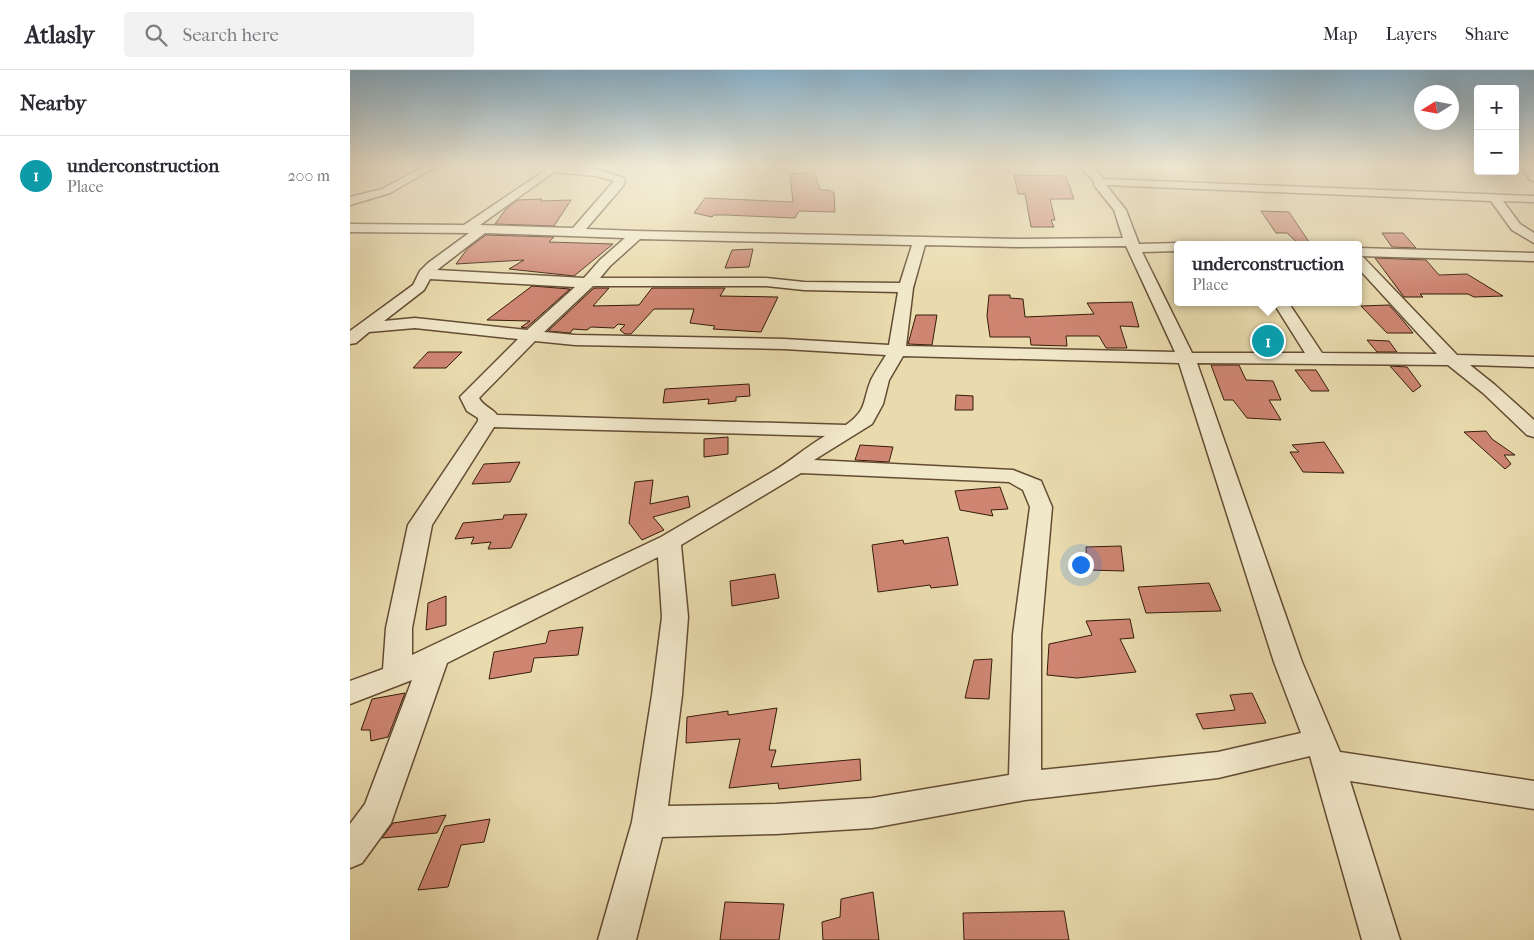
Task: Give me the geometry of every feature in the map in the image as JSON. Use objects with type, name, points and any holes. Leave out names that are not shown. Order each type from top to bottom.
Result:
[{"type":"street","points":[[350,339],[418,287],[425,274],[473,229],[502,207]]},
{"type":"street","points":[[576,232],[597,207]]},
{"type":"street","points":[[1117,207],[1126,223],[1133,245],[1186,357],[1288,662],[1325,753],[1381,940]]},
{"type":"street","points":[[1501,207],[1516,227],[1534,239]]},
{"type":"street","points":[[350,228],[519,229],[636,235],[1174,247]]},
{"type":"street","points":[[397,675],[399,628],[420,525],[488,421],[487,415],[474,408],[469,397],[532,334],[589,283],[605,263],[636,235]]},
{"type":"street","points":[[350,693],[397,675],[669,542],[796,466],[809,454],[850,432],[865,420],[874,404],[880,380],[897,351],[906,288],[920,240]]},
{"type":"street","points":[[1362,252],[1534,257]]},
{"type":"street","points":[[1362,264],[1450,359],[1489,389],[1534,431]]},
{"type":"street","points":[[425,274],[589,283],[759,282],[804,286],[906,288]]},
{"type":"street","points":[[1283,306],[1318,360]]},
{"type":"street","points":[[365,328],[415,323],[575,340],[784,344],[897,351],[1318,360],[1450,359],[1534,362]]},
{"type":"street","points":[[488,421],[850,432]]},
{"type":"street","points":[[796,466],[1013,476],[1033,486],[1041,507],[1027,635],[1025,786]]},
{"type":"street","points":[[617,940],[649,822],[667,695],[675,617],[669,542]]},
{"type":"street","points":[[350,852],[379,812],[435,656]]},
{"type":"street","points":[[649,822],[776,820],[872,813],[1025,786],[1325,753],[1534,795]]},
{"type":"building","points":[[509,207],[567,207],[554,226],[495,224]]},
{"type":"building","points":[[699,207],[835,207],[835,212],[799,211],[795,218],[725,215],[714,215],[712,217],[694,213]]},
{"type":"building","points":[[1027,207],[1052,207],[1055,220],[1051,220],[1054,227],[1031,227]]},
{"type":"building","points":[[1261,211],[1289,212],[1308,241],[1296,241],[1287,233],[1276,233]]},
{"type":"building","points":[[1382,233],[1403,233],[1416,248],[1392,247]]},
{"type":"building","points":[[486,235],[554,237],[549,242],[613,244],[574,276],[509,269],[524,260],[456,264],[468,248]]},
{"type":"building","points":[[753,249],[749,267],[725,268],[732,250]]},
{"type":"building","points":[[1375,258],[1426,260],[1439,275],[1467,274],[1503,296],[1474,297],[1468,294],[1420,294],[1423,297],[1404,297]]},
{"type":"building","points":[[532,286],[570,289],[526,328],[521,327],[530,321],[487,320]]},
{"type":"building","points":[[594,288],[609,288],[593,306],[639,305],[652,288],[725,288],[720,296],[778,297],[761,332],[713,329],[715,326],[690,323],[694,309],[654,309],[631,334],[625,334],[620,330],[625,325],[618,324],[614,328],[591,327],[587,330],[573,329],[570,333],[548,331]]},
{"type":"building","points":[[989,295],[1010,295],[1010,298],[1023,299],[1025,317],[1094,314],[1087,303],[1132,302],[1139,327],[1120,326],[1127,348],[1106,348],[1099,336],[1066,336],[1067,346],[1031,345],[1030,337],[990,337],[987,316]]},
{"type":"building","points":[[1389,305],[1413,333],[1387,333],[1362,306]]},
{"type":"building","points":[[916,315],[937,315],[932,345],[908,344]]},
{"type":"building","points":[[1367,340],[1389,341],[1397,352],[1377,352]]},
{"type":"building","points":[[428,352],[462,352],[446,368],[413,368]]},
{"type":"building","points":[[1211,365],[1239,365],[1246,380],[1273,381],[1281,400],[1269,400],[1281,420],[1247,418],[1233,400],[1224,400]]},
{"type":"building","points":[[1390,366],[1407,367],[1421,386],[1413,392]]},
{"type":"building","points":[[1295,370],[1316,370],[1329,391],[1311,391]]},
{"type":"building","points":[[749,384],[750,396],[736,397],[736,401],[708,404],[709,399],[663,403],[665,389]]},
{"type":"building","points":[[956,395],[973,396],[973,410],[955,410]]},
{"type":"building","points":[[1486,431],[1492,439],[1515,455],[1504,455],[1511,464],[1505,469],[1464,432]]},
{"type":"building","points":[[728,437],[728,454],[704,457],[704,439]]},
{"type":"building","points":[[1324,442],[1344,473],[1303,472],[1290,452],[1299,452],[1292,445]]},
{"type":"building","points":[[860,445],[893,447],[889,462],[855,460]]},
{"type":"building","points":[[520,462],[510,482],[472,484],[484,464]]},
{"type":"building","points":[[653,480],[650,504],[688,496],[690,507],[653,517],[664,530],[642,540],[629,523],[635,482]]},
{"type":"building","points":[[1000,487],[1008,509],[991,510],[993,516],[960,510],[955,491]]},
{"type":"building","points":[[527,514],[511,548],[488,549],[491,542],[471,544],[474,537],[455,539],[463,523],[503,519],[504,515]]},
{"type":"building","points":[[948,537],[958,585],[931,588],[930,585],[878,592],[872,545],[903,540],[904,544]]},
{"type":"building","points":[[1121,546],[1124,571],[1087,570],[1086,547]]},
{"type":"building","points":[[775,574],[779,598],[732,606],[730,581]]},
{"type":"building","points":[[1209,583],[1221,611],[1146,613],[1138,587]]},
{"type":"building","points":[[446,596],[446,625],[426,630],[428,603]]},
{"type":"building","points":[[1130,619],[1134,638],[1120,639],[1136,672],[1077,678],[1047,675],[1049,644],[1092,635],[1086,621]]},
{"type":"building","points":[[583,627],[578,655],[534,658],[531,672],[489,679],[494,652],[546,643],[549,631]]},
{"type":"building","points":[[992,659],[989,699],[965,698],[974,660]]},
{"type":"building","points":[[405,693],[388,737],[371,741],[370,730],[361,730],[372,699]]},
{"type":"building","points":[[1252,693],[1266,723],[1203,729],[1196,714],[1235,710],[1230,695]]},
{"type":"building","points":[[777,708],[769,750],[776,750],[771,767],[860,759],[861,780],[779,789],[778,783],[729,788],[740,739],[686,743],[687,717],[728,711],[728,715]]},
{"type":"building","points":[[446,815],[437,833],[382,838],[393,823]]},
{"type":"building","points":[[490,819],[484,842],[461,845],[448,887],[418,890],[445,826]]},
{"type":"building","points":[[873,892],[879,940],[823,940],[822,922],[840,917],[841,899]]},
{"type":"building","points":[[725,902],[784,904],[779,940],[720,940]]},
{"type":"building","points":[[1064,911],[1069,940],[964,940],[963,913]]},
{"type":"place","name":"underconstruction","points":[[1268,341]]}]
